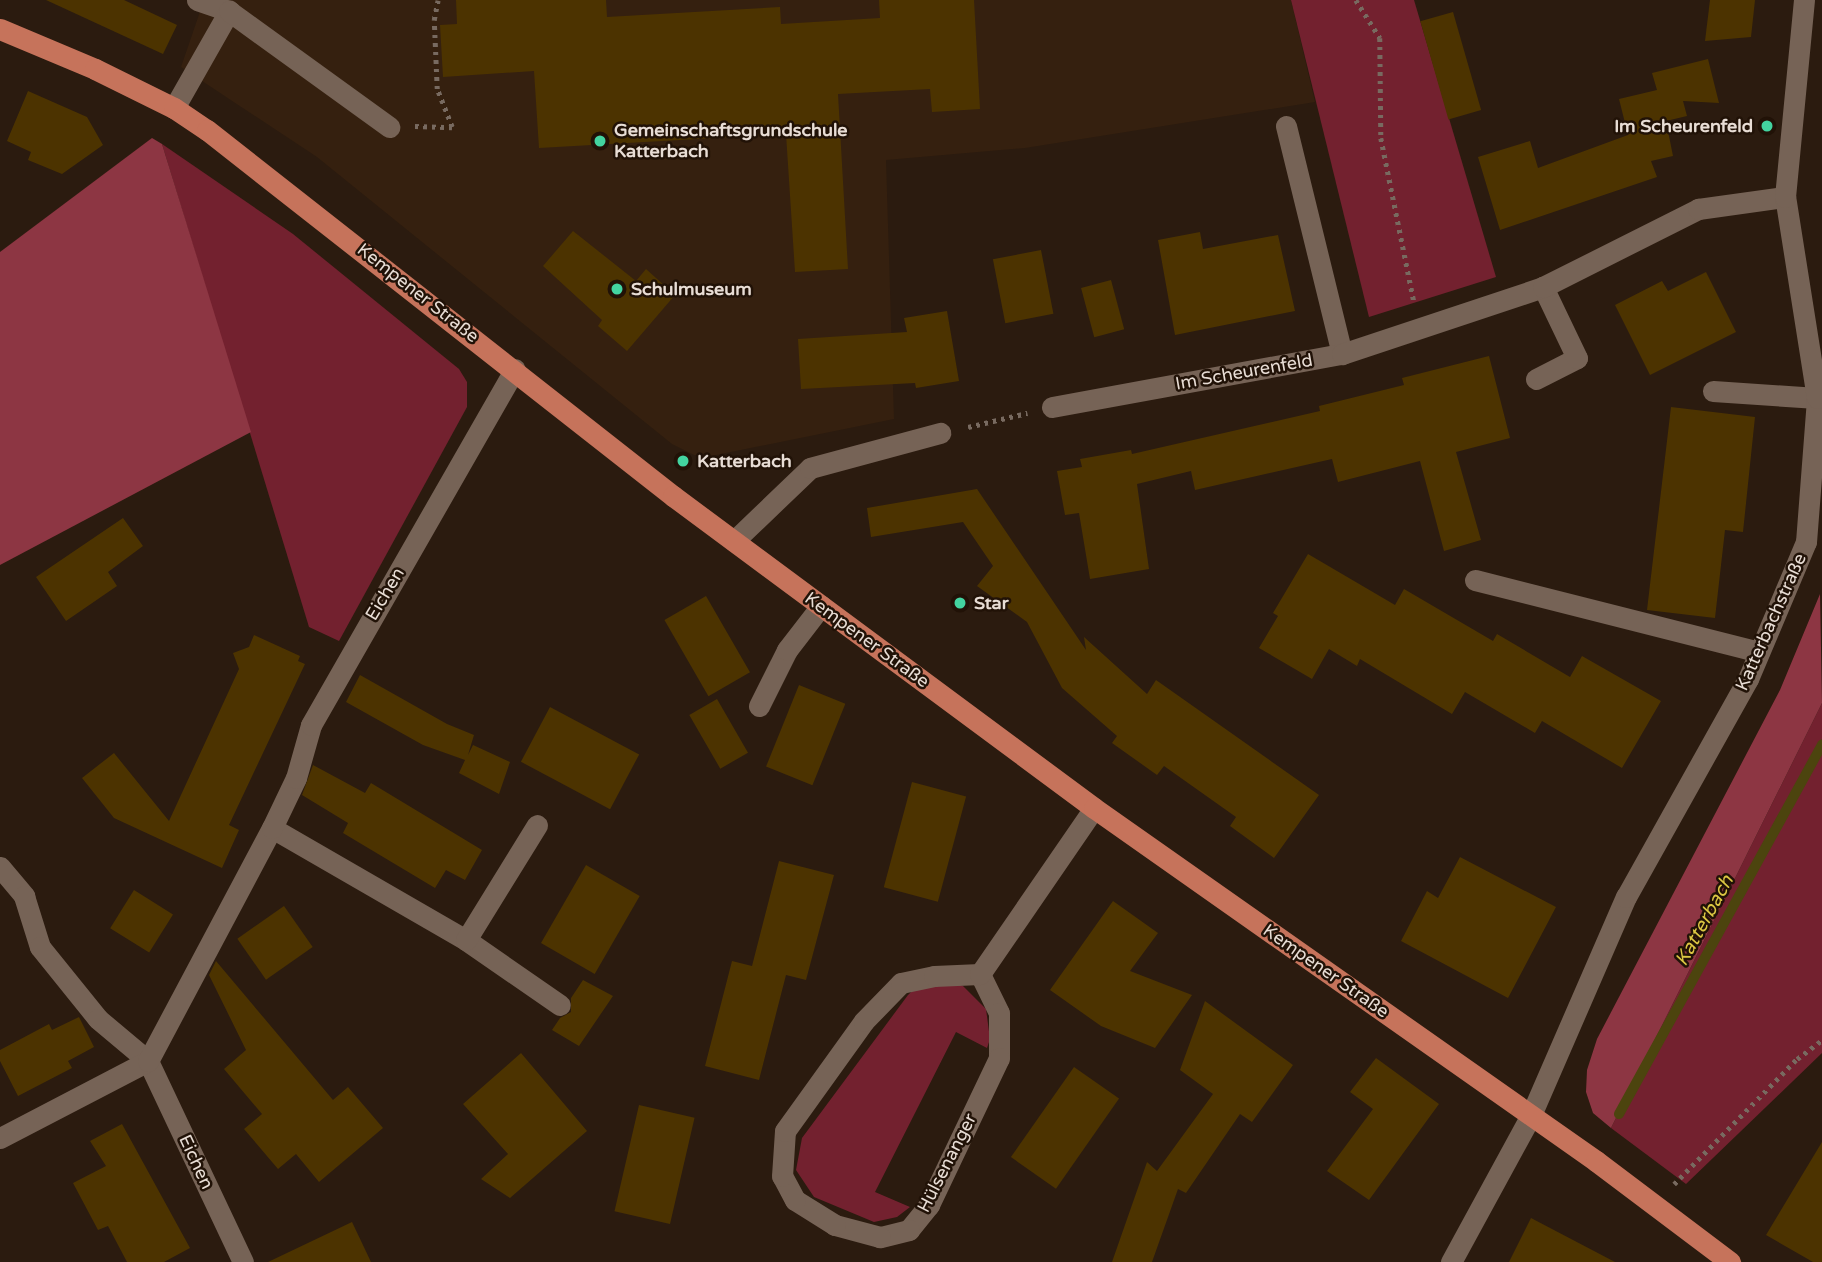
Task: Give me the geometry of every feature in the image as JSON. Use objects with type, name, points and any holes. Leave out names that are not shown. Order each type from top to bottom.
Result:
[{"type":"main road","name":"Kempener Straße","points":[[0,29],[174,108],[821,606],[1094,808],[1531,1115],[1730,1262]]},
{"type":"street","points":[[197,0],[229,11],[388,127]]},
{"type":"street","name":"Katterbachstraße","points":[[1451,1262],[1531,1115],[1626,897],[1759,652],[1806,542],[1817,398],[1785,197],[1804,0]]},
{"type":"street","points":[[174,108],[229,11]]},
{"type":"street","points":[[1286,126],[1342,354]]},
{"type":"street","name":"Im Scheurenfeld","points":[[1052,407],[1342,354],[1544,287],[1698,209],[1785,197]]},
{"type":"street","points":[[1536,379],[1577,358],[1544,287]]},
{"type":"street","name":"Eichen","points":[[148,1061],[272,828],[296,778],[311,725],[515,369]]},
{"type":"street","points":[[1713,391],[1817,398]]},
{"type":"street","points":[[734,541],[810,468],[940,433]]},
{"type":"street","points":[[1475,580],[1759,652]]},
{"type":"street","points":[[759,706],[787,650],[821,606]]},
{"type":"street","points":[[980,974],[1094,808]]},
{"type":"street","points":[[466,940],[537,825]]},
{"type":"street","points":[[272,828],[466,940],[561,1005]]},
{"type":"street","name":"Eichen","points":[[0,867],[24,897],[40,947],[98,1019],[148,1061],[243,1262]]},
{"type":"street","name":"Hülsenanger","points":[[980,974],[999,1013],[999,1058],[923,1213],[909,1230],[880,1237],[835,1225],[795,1200],[782,1176],[785,1130],[864,1021],[901,983],[933,976],[980,974]]},
{"type":"street","points":[[0,1138],[148,1061]]},
{"type":"path","points":[[413,126],[452,127],[437,89],[434,20],[438,0]]},
{"type":"path","points":[[1356,0],[1380,38],[1381,138],[1421,329]]},
{"type":"path","points":[[940,433],[1052,407]]},
{"type":"path","points":[[1655,1205],[1787,1069],[1822,1040]]},
{"type":"shaded area","points":[[204,0],[1291,0],[1315,102],[1025,148],[886,160],[894,419],[711,456],[694,455],[672,444],[317,157],[181,67]]},
{"type":"shaded area","points":[[1291,0],[1414,0],[1496,277],[1369,317]]},
{"type":"shaded area","points":[[152,138],[162,144],[251,432],[0,565],[0,252]]},
{"type":"shaded area","points":[[162,144],[293,234],[459,369],[467,382],[467,407],[339,641],[309,627]]},
{"type":"shaded area","points":[[1820,594],[1822,703],[1611,1128],[1593,1113],[1586,1092],[1587,1070],[1597,1039],[1780,690]]},
{"type":"shaded area","points":[[1822,703],[1822,1053],[1686,1184],[1611,1128]]},
{"type":"shaded area","points":[[952,982],[963,986],[986,1009],[990,1039],[987,1048],[956,1032],[875,1192],[910,1207],[897,1217],[874,1222],[814,1197],[796,1170],[802,1138],[908,995],[914,989]]},
{"type":"building","points":[[46,0],[124,0],[177,25],[163,54]]},
{"type":"building","name":"Gemeinschaftsgrundschule Katterbach","points":[[456,0],[606,0],[607,17],[780,7],[781,24],[880,18],[879,0],[974,0],[980,109],[932,112],[930,89],[838,94],[848,269],[795,272],[786,134],[539,148],[534,71],[443,77],[440,25],[457,24]]},
{"type":"building","points":[[1710,0],[1755,0],[1751,37],[1705,41]]},
{"type":"building","points":[[1453,12],[1481,110],[1448,119],[1420,21]]},
{"type":"building","points":[[1708,59],[1719,103],[1683,101],[1687,116],[1666,121],[1673,156],[1651,161],[1657,177],[1500,230],[1478,157],[1530,141],[1538,168],[1628,135],[1619,99],[1657,90],[1652,73]]},
{"type":"building","points":[[28,91],[87,117],[103,145],[62,174],[28,160],[31,152],[7,141]]},
{"type":"building","name":"Schulmuseum","points":[[573,231],[636,281],[646,269],[675,295],[627,351],[598,326],[602,320],[543,266]]},
{"type":"building","points":[[1200,232],[1203,249],[1278,235],[1295,311],[1175,335],[1158,240]]},
{"type":"building","points":[[1041,250],[1053,314],[1005,323],[993,259]]},
{"type":"building","points":[[1706,272],[1736,332],[1650,375],[1615,305],[1662,281],[1668,291]]},
{"type":"building","points":[[1111,280],[1124,329],[1094,337],[1081,288]]},
{"type":"building","points":[[947,311],[959,381],[916,388],[915,383],[801,389],[798,339],[907,332],[904,318]]},
{"type":"building","points":[[1489,356],[1510,438],[1456,452],[1481,540],[1444,551],[1420,461],[1338,482],[1332,459],[1195,490],[1191,471],[1137,484],[1149,569],[1090,579],[1079,513],[1065,515],[1057,471],[1082,467],[1080,459],[1131,450],[1132,454],[1320,411],[1319,406],[1404,385],[1402,378]]},
{"type":"building","points":[[1671,407],[1755,417],[1743,532],[1725,530],[1715,618],[1647,610]]},
{"type":"building","points":[[977,489],[1086,650],[1084,637],[1147,694],[1156,680],[1319,795],[1274,858],[1230,826],[1236,817],[1164,766],[1157,775],[1112,743],[1117,736],[1062,688],[1027,622],[977,586],[993,566],[963,522],[871,537],[867,508]]},
{"type":"building","points":[[123,518],[143,546],[108,572],[117,586],[66,621],[36,577]]},
{"type":"building","points":[[1308,554],[1395,605],[1404,589],[1493,641],[1497,634],[1570,677],[1582,656],[1661,701],[1622,768],[1542,721],[1535,733],[1465,692],[1452,714],[1360,659],[1357,666],[1329,649],[1312,679],[1259,648],[1278,616],[1273,613]]},
{"type":"building","points":[[706,596],[750,672],[708,696],[664,620]]},
{"type":"building","points":[[254,635],[300,656],[298,661],[305,664],[229,825],[239,830],[222,868],[114,818],[82,778],[114,753],[169,821],[239,669],[233,653],[249,647]]},
{"type":"building","points":[[360,675],[447,724],[474,735],[468,755],[473,745],[510,762],[499,794],[459,773],[465,760],[423,745],[346,702]]},
{"type":"building","points":[[799,685],[845,704],[812,785],[766,767]]},
{"type":"building","points":[[717,699],[748,753],[720,769],[689,715]]},
{"type":"building","points":[[550,707],[639,754],[610,809],[521,762]]},
{"type":"building","points":[[313,765],[365,793],[371,783],[482,850],[465,880],[446,870],[435,888],[343,833],[348,823],[302,795]]},
{"type":"building","points":[[912,782],[966,796],[938,902],[884,887]]},
{"type":"building","points":[[1460,857],[1556,907],[1508,998],[1401,941],[1427,891],[1438,898]]},
{"type":"building","points":[[779,861],[834,875],[806,980],[786,975],[759,1080],[705,1066],[732,961],[752,966]]},
{"type":"building","points":[[586,865],[640,896],[595,974],[541,943]]},
{"type":"building","points":[[134,890],[173,914],[149,953],[110,928]]},
{"type":"building","points":[[1113,901],[1158,933],[1130,971],[1192,995],[1155,1048],[1101,1026],[1050,990]]},
{"type":"building","points":[[284,906],[313,947],[266,980],[237,939]]},
{"type":"building","points":[[216,961],[333,1100],[348,1087],[383,1128],[319,1182],[296,1154],[278,1169],[244,1129],[262,1114],[224,1069],[246,1050],[209,975]]},
{"type":"building","points":[[583,980],[613,996],[579,1046],[552,1030],[560,1018],[571,1012],[571,998]]},
{"type":"building","points":[[1205,1001],[1293,1065],[1252,1122],[1240,1114],[1186,1193],[1178,1189],[1152,1262],[1112,1262],[1147,1162],[1157,1171],[1213,1094],[1180,1070]]},
{"type":"building","points":[[79,1017],[94,1047],[68,1061],[72,1068],[18,1096],[0,1061],[0,1050],[49,1024],[52,1030]]},
{"type":"building","points":[[521,1053],[587,1131],[510,1198],[481,1179],[508,1154],[463,1104]]},
{"type":"building","points":[[1376,1058],[1439,1104],[1369,1200],[1327,1171],[1373,1109],[1350,1092]]},
{"type":"building","points":[[1074,1067],[1119,1099],[1056,1189],[1011,1157]]},
{"type":"building","points":[[639,1105],[695,1118],[670,1224],[614,1211]]},
{"type":"building","points":[[122,1124],[190,1248],[164,1262],[127,1262],[108,1226],[98,1230],[73,1183],[106,1166],[90,1141]]},
{"type":"building","points":[[1822,1142],[1822,1262],[1813,1262],[1766,1235]]},
{"type":"building","points":[[1531,1218],[1615,1262],[1509,1262]]},
{"type":"building","points":[[352,1222],[371,1262],[268,1262]]},
{"type":"waterway","name":"Katterbach","points":[[1619,1114],[1822,744]]},
{"type":"place","name":"Im Scheurenfeld","points":[[1767,126]]},
{"type":"place","name":"Gemeinschaftsgrundschule Katterbach","points":[[600,141]]},
{"type":"place","name":"Schulmuseum","points":[[617,289]]},
{"type":"place","name":"Katterbach","points":[[683,461]]},
{"type":"place","name":"Star","points":[[960,603]]}]
